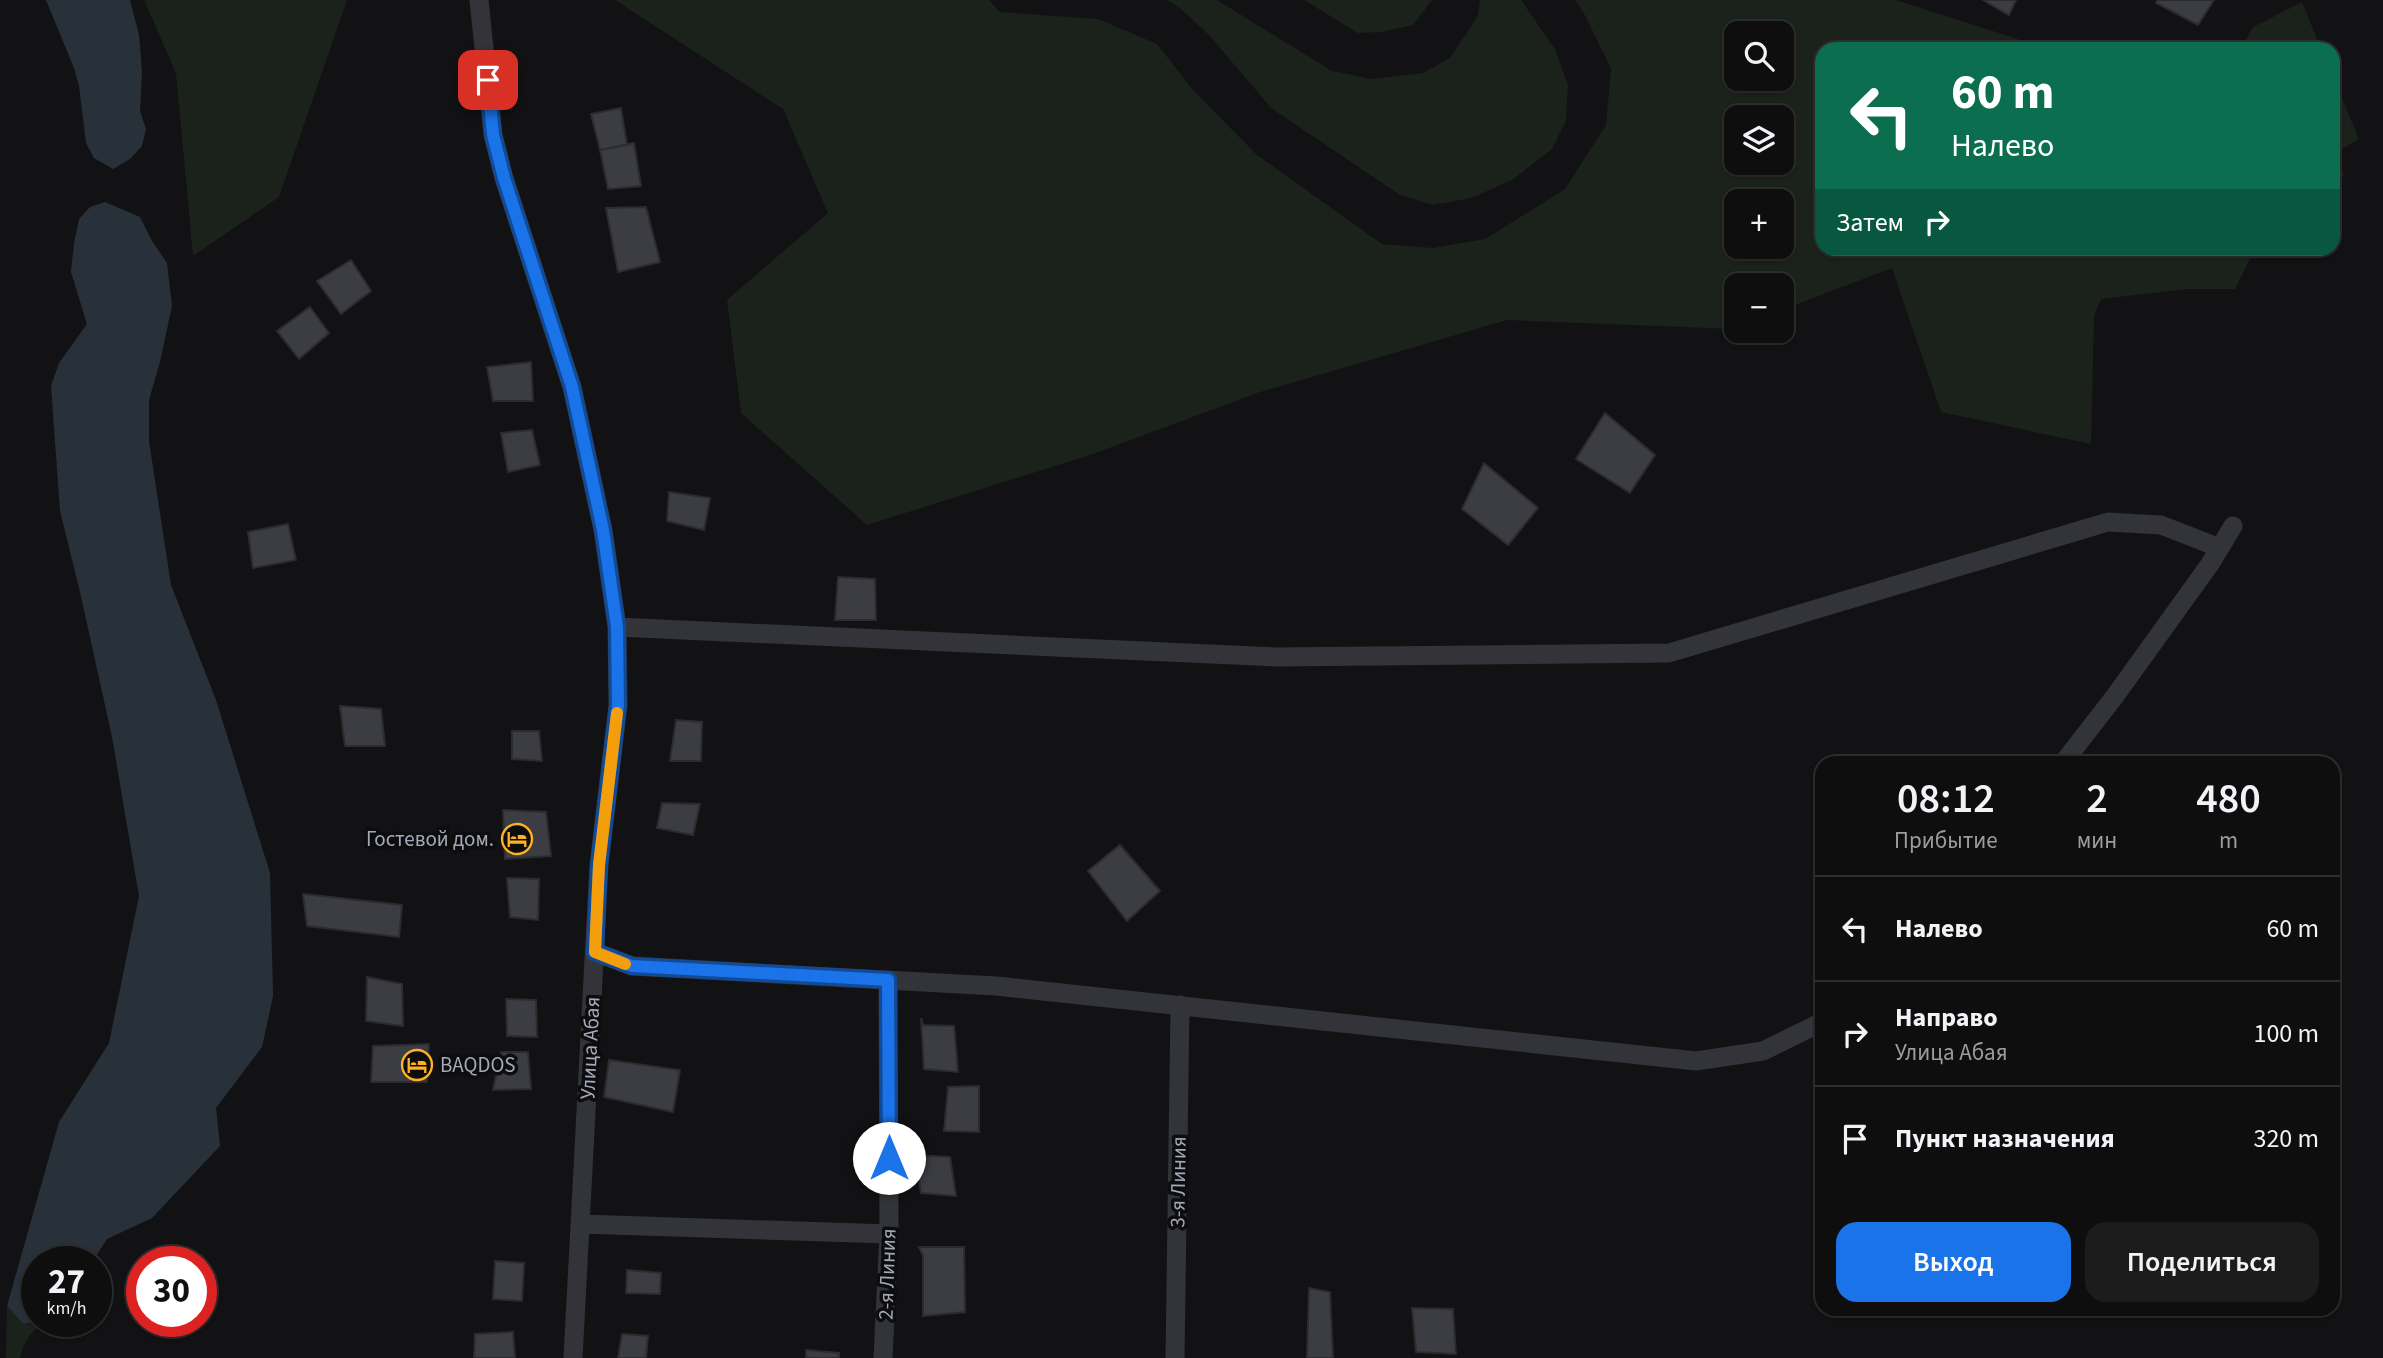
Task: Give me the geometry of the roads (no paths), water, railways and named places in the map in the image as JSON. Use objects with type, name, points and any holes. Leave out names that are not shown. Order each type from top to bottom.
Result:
[{"type":"street","name":"Улица Абая","points":[[479,0],[493,135],[504,178],[572,387],[603,530],[617,627],[618,705],[599,865],[573,1358]]},
{"type":"street","points":[[617,627],[1276,657],[1669,653],[2108,522],[2161,525],[2220,548]]},
{"type":"street","points":[[2068,756],[2115,696],[2233,526]]},
{"type":"street","points":[[595,952],[632,966],[996,986],[1696,1060],[1763,1051],[1815,1025]]},
{"type":"street","name":"2-я Линия","points":[[883,1358],[889,1234],[888,980]]},
{"type":"street","name":"3-я Линия","points":[[1175,1358],[1180,1005]]},
{"type":"street","points":[[581,1224],[889,1234]]},
{"type":"place","name":"Гостевой дом.","points":[[517,839]]},
{"type":"place","name":"BAQDOS","points":[[417,1065]]}]
